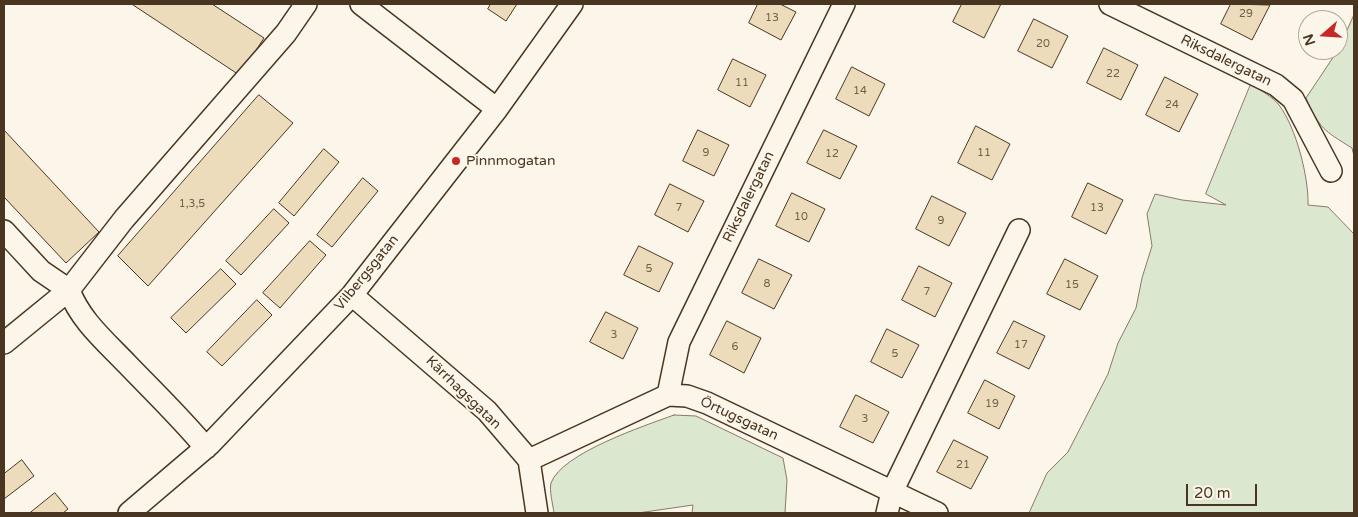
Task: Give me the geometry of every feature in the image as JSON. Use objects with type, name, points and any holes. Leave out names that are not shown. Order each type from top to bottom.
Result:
[{"type":"street","points":[[4,343],[69,290],[124,219],[286,33],[306,4]]},
{"type":"street","points":[[361,4],[497,109]]},
{"type":"street","name":"Vilbergsgatan","points":[[129,513],[206,448],[274,380],[352,295],[497,109],[572,4]]},
{"type":"street","name":"Riksdalergatan","points":[[668,395],[678,342],[844,4]]},
{"type":"street","name":"Riksdalergatan","points":[[1110,4],[1276,85],[1293,99],[1331,170]]},
{"type":"street","points":[[887,513],[892,492],[1019,230]]},
{"type":"street","points":[[4,231],[41,271],[69,290],[76,307],[93,329],[186,424],[206,448]]},
{"type":"street","name":"Kärrhagsgatan","points":[[352,295],[486,411],[529,460]]},
{"type":"street","points":[[537,513],[529,460],[668,395]]},
{"type":"street","name":"Örtugsgatan","points":[[668,395],[687,396],[707,402],[937,513]]},
{"type":"green space","points":[[1354,15],[1354,156],[1352,148],[1323,128],[1306,98],[1331,60],[1348,60],[1348,28]]},
{"type":"green space","points":[[1251,84],[1279,105],[1291,126],[1304,167],[1308,205],[1328,207],[1354,234],[1354,513],[1029,513],[1047,473],[1068,452],[1108,374],[1118,343],[1136,308],[1142,278],[1152,246],[1147,214],[1155,194],[1182,200],[1226,205],[1206,194]]},
{"type":"green space","points":[[674,415],[696,416],[783,458],[787,480],[785,513],[692,513],[693,505],[638,513],[554,513],[551,483],[558,472],[571,461],[587,451],[625,433]]},
{"type":"building","points":[[132,4],[212,4],[264,38],[240,75]]},
{"type":"building","points":[[491,4],[517,4],[506,21],[488,9]]},
{"type":"building","points":[[758,4],[780,4],[796,12],[781,40],[749,23]]},
{"type":"building","points":[[962,4],[1001,4],[984,38],[953,22]]},
{"type":"building","points":[[1231,4],[1270,5],[1252,40],[1221,24]]},
{"type":"building","points":[[1034,19],[1068,36],[1052,68],[1018,51]]},
{"type":"building","points":[[1104,48],[1138,65],[1121,100],[1087,83]]},
{"type":"building","points":[[733,59],[766,75],[750,107],[718,90]]},
{"type":"building","points":[[852,67],[885,84],[869,116],[836,99]]},
{"type":"building","points":[[1165,77],[1198,94],[1179,132],[1146,115]]},
{"type":"building","points":[[259,95],[293,123],[148,286],[118,256]]},
{"type":"building","points":[[976,126],[1010,144],[992,180],[958,163]]},
{"type":"building","points":[[4,130],[99,232],[66,263],[4,197]]},
{"type":"building","points":[[698,130],[729,145],[714,176],[683,161]]},
{"type":"building","points":[[824,130],[857,146],[840,179],[807,163]]},
{"type":"building","points":[[324,149],[339,162],[294,216],[279,203]]},
{"type":"building","points":[[363,178],[378,191],[332,247],[317,235]]},
{"type":"building","points":[[1088,183],[1123,200],[1106,234],[1072,217]]},
{"type":"building","points":[[670,184],[704,201],[688,232],[655,215]]},
{"type":"building","points":[[792,193],[825,209],[809,242],[776,226]]},
{"type":"building","points":[[932,196],[966,213],[949,246],[916,229]]},
{"type":"building","points":[[274,209],[289,223],[241,275],[226,261]]},
{"type":"building","points":[[310,241],[326,255],[280,308],[263,293]]},
{"type":"building","points":[[639,246],[673,263],[659,292],[624,275]]},
{"type":"building","points":[[759,259],[792,275],[774,309],[742,293]]},
{"type":"building","points":[[1065,259],[1098,276],[1080,310],[1047,294]]},
{"type":"building","points":[[919,266],[952,283],[935,317],[902,300]]},
{"type":"building","points":[[221,269],[236,284],[186,333],[171,318]]},
{"type":"building","points":[[257,300],[272,315],[222,366],[207,352]]},
{"type":"building","points":[[606,312],[638,328],[623,359],[590,342]]},
{"type":"building","points":[[727,321],[761,338],[744,373],[710,355]]},
{"type":"building","points":[[1014,321],[1045,336],[1029,369],[997,353]]},
{"type":"building","points":[[887,329],[919,345],[902,378],[871,362]]},
{"type":"building","points":[[985,380],[1015,396],[999,429],[968,413]]},
{"type":"building","points":[[856,395],[889,412],[873,443],[840,427]]},
{"type":"building","points":[[954,440],[988,457],[971,489],[937,472]]},
{"type":"building","points":[[22,460],[34,476],[4,499],[4,474]]},
{"type":"building","points":[[55,493],[68,509],[63,513],[30,513]]},
{"type":"place","name":"Pinnmogatan","points":[[456,161]]}]
